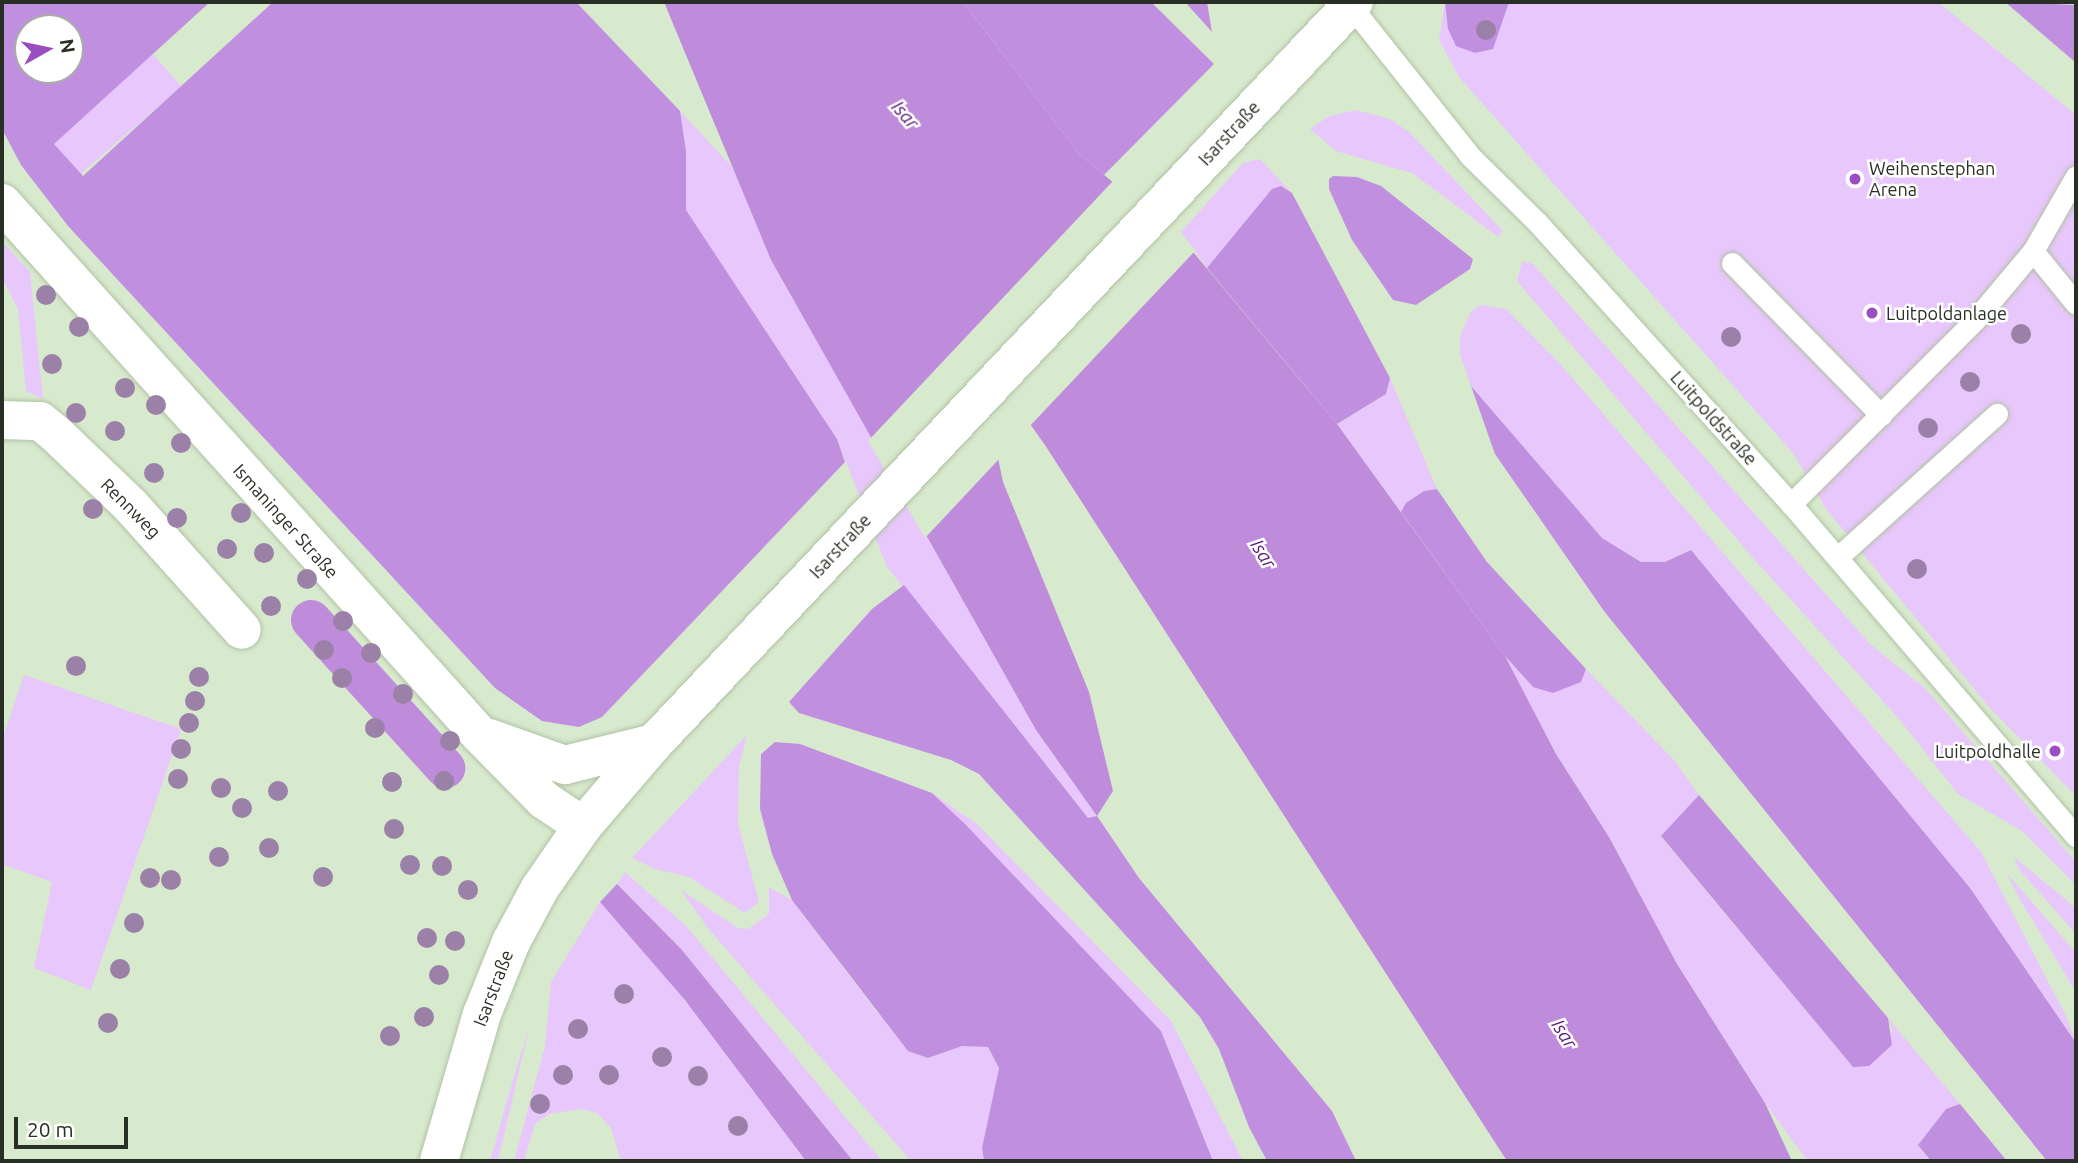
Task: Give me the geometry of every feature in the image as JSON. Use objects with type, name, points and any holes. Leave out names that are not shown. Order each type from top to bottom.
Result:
[{"type":"main road","name":"Isarstraße","points":[[439,1161],[482,1014],[511,942],[540,888],[583,826],[654,743],[1351,3]]},
{"type":"main road","name":"Ismaninger Straße","points":[[2,203],[480,735],[544,800],[583,826]]},
{"type":"main road","name":"Rennweg","points":[[2,420],[40,422],[56,434],[131,506],[242,630]]},
{"type":"main road","points":[[480,735],[565,765],[654,743]]},
{"type":"lane","name":"Luitpoldstraße","points":[[1351,3],[1462,146],[1531,229],[1838,557],[2076,837]]},
{"type":"lane","points":[[1791,505],[1975,320],[2033,251],[2076,176]]},
{"type":"lane","points":[[2033,251],[2076,304]]},
{"type":"lane","points":[[1732,263],[1881,415]]},
{"type":"lane","points":[[1838,557],[1997,414]]},
{"type":"shaded area","points":[[2,2],[210,2],[54,144],[83,176],[273,2],[576,2],[680,111],[686,151],[686,210],[837,439],[845,462],[602,717],[579,727],[542,721],[495,688],[68,226],[21,165],[2,129]]},
{"type":"shaded area","points":[[963,2],[1151,2],[1214,64],[1104,175],[1080,155]]},
{"type":"shaded area","points":[[1185,2],[1207,2],[1212,32]]},
{"type":"shaded area","name":"Luitpoldanlage","points":[[1445,2],[1938,2],[2076,115],[2076,796],[1989,707],[1826,509],[1793,453],[1459,77],[1439,40]]},
{"type":"shaded area","points":[[1445,2],[1509,2],[1493,49],[1475,53],[1456,46],[1448,29]]},
{"type":"shaded area","points":[[2005,2],[2076,5],[2076,63],[2075,62]]},
{"type":"shaded area","points":[[153,54],[181,86],[80,174],[52,142]]},
{"type":"shaded area","points":[[1356,110],[1390,119],[1410,133],[1503,231],[1498,237],[1412,173],[1336,151],[1310,129],[1327,117]]},
{"type":"shaded area","points":[[680,111],[738,173],[771,260],[1036,730],[1097,816],[1089,819],[887,567],[837,439],[686,210],[686,151]]},
{"type":"shaded area","points":[[1260,159],[1292,193],[1281,186],[1207,268],[1181,232],[1243,163]]},
{"type":"shaded area","points":[[1333,176],[1357,177],[1381,186],[1473,259],[1470,269],[1416,305],[1393,300],[1352,240],[1329,189],[1329,179]]},
{"type":"shaded area","points":[[1281,186],[1292,193],[1390,378],[1386,394],[1337,424],[1207,268],[1272,189]]},
{"type":"shaded area","points":[[2,241],[30,272],[43,399],[26,391],[18,309],[2,278]]},
{"type":"shaded area","points":[[1522,261],[1533,264],[1870,644],[1926,689],[2076,862],[2076,885],[2022,831],[1958,794],[1899,719],[1753,558],[1517,281]]},
{"type":"shaded area","points":[[1481,305],[1506,309],[1561,365],[1981,852],[2067,1018],[2076,1043],[1970,888],[1690,550],[1665,562],[1641,562],[1602,538],[1471,386],[1460,354],[1460,336],[1471,311]]},
{"type":"shaded area","points":[[1390,378],[1437,489],[1424,491],[1401,512],[1337,424],[1386,394]]},
{"type":"shaded area","points":[[1471,386],[1602,538],[1641,562],[1665,562],[1691,550],[1970,888],[2076,1043],[2076,1161],[2047,1161],[1604,611],[1495,454]]},
{"type":"shaded area","points":[[1437,489],[1487,562],[1586,669],[1581,682],[1553,693],[1533,687],[1505,656],[1401,512],[1406,503],[1424,491]]},
{"type":"shaded area","points":[[904,585],[1088,818],[1097,816],[1139,878],[1332,1111],[1356,1161],[1267,1161],[1249,1127],[1219,1049],[1200,1017],[979,774],[951,760],[799,713],[789,702],[872,609]]},
{"type":"shaded area","points":[[1505,656],[1533,687],[1581,682],[1586,669],[1674,760],[1699,795],[1661,837],[1853,1067],[1893,1032],[1888,1018],[1960,1104],[1946,1109],[1918,1145],[1931,1161],[1808,1161],[1765,1103],[1677,964],[1609,837],[1556,754]]},
{"type":"shaded area","points":[[24,675],[181,729],[91,990],[34,968],[52,882],[2,864],[2,741]]},
{"type":"shaded area","points":[[747,735],[739,766],[738,824],[759,902],[745,913],[689,877],[655,869],[632,858]]},
{"type":"shaded area","points":[[775,742],[800,744],[932,793],[966,825],[1161,1031],[1213,1161],[984,1161],[982,1148],[999,1068],[988,1047],[962,1046],[928,1058],[908,1051],[792,900],[772,854],[760,809],[761,754]]},
{"type":"shaded area","points":[[932,793],[977,824],[1171,1021],[1243,1161],[1213,1161],[1161,1031]]},
{"type":"shaded area","points":[[1699,795],[1888,1018],[1892,1045],[1869,1066],[1853,1067],[1661,836]]},
{"type":"shaded area","points":[[2014,857],[2076,908],[2076,934],[2018,868]]},
{"type":"shaded area","points":[[625,872],[686,926],[882,1161],[853,1161],[682,950],[617,884]]},
{"type":"shaded area","points":[[2006,872],[2076,953],[2076,992],[2022,903]]},
{"type":"shaded area","points":[[769,887],[792,900],[876,1011],[928,1058],[962,1046],[988,1047],[999,1068],[982,1148],[984,1161],[911,1161],[707,927],[681,890],[738,928],[748,929],[769,914]]},
{"type":"shaded area","points":[[600,902],[685,999],[806,1161],[621,1161],[611,1128],[597,1113],[581,1109],[549,1114],[535,1124],[524,1161],[514,1161],[545,1046],[551,982]]},
{"type":"shaded area","points":[[530,1025],[498,1161],[490,1161],[512,1083]]},
{"type":"shaded area","points":[[1960,1104],[2007,1161],[1931,1161],[1918,1145],[1946,1109]]},
{"type":"water","name":"Isar","points":[[664,2],[963,2],[1080,155],[1183,240],[1337,424],[1505,656],[1556,754],[1609,837],[1677,964],[1765,1103],[1792,1161],[1507,1161],[1045,445],[1025,417],[998,409],[991,424],[1003,482],[1089,692],[1113,791],[1097,816],[1036,730],[771,260]]},
{"type":"water","points":[[617,884],[682,950],[853,1161],[806,1161],[685,1000],[600,902]]},
{"type":"pier","points":[[1114,180],[1196,250],[1028,428],[1023,420],[1000,413],[995,425],[1001,457],[925,538],[868,441]]},
{"type":"waterway","points":[[311,620],[445,768]]},
{"type":"place","name":"Weihenstephan Arena","points":[[1855,179]]},
{"type":"place","name":"Luitpoldanlage","points":[[1872,313]]},
{"type":"place","name":"Luitpoldhalle","points":[[2055,751]]}]
